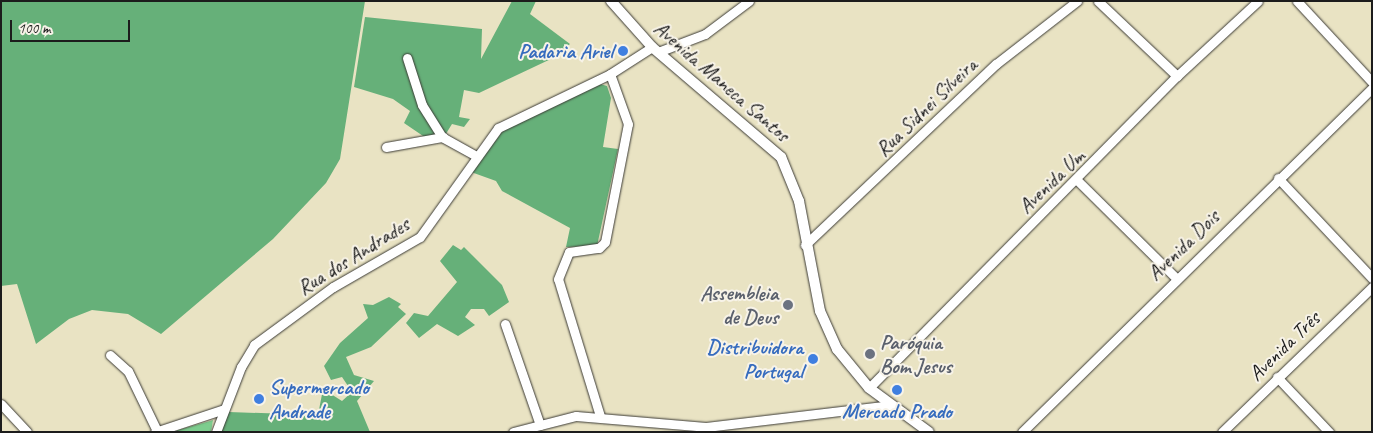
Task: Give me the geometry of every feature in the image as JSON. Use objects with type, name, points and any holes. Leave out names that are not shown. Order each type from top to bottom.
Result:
[{"type":"street","name":"Avenida Maneca Santos","points":[[611,1],[655,50],[781,157],[799,201],[805,245],[828,331],[850,368],[890,405],[929,432]]},
{"type":"street","name":"Rua dos Andrades","points":[[216,432],[254,345],[332,287],[420,237],[444,210],[489,136],[508,122],[610,74],[655,50],[705,34],[748,1]]},
{"type":"street","name":"Rua Sidnei Silveira","points":[[805,245],[996,64],[1077,1]]},
{"type":"street","points":[[1098,1],[1178,76]]},
{"type":"street","name":"Avenida Um","points":[[870,388],[1078,181],[1178,76],[1258,1]]},
{"type":"street","points":[[1297,1],[1372,82]]},
{"type":"street","points":[[407,58],[422,105],[443,137],[476,156]]},
{"type":"street","points":[[600,416],[558,279],[569,252],[595,249],[605,242],[628,124],[610,74]]},
{"type":"street","name":"Avenida Dois","points":[[1022,432],[1175,277],[1372,88]]},
{"type":"street","points":[[386,147],[443,137]]},
{"type":"street","points":[[1278,178],[1372,278]]},
{"type":"street","points":[[1078,181],[1175,277]]},
{"type":"street","name":"Avenida Três","points":[[1222,432],[1372,287]]},
{"type":"street","points":[[505,324],[540,425]]},
{"type":"street","points":[[110,355],[128,370],[156,432],[224,410]]},
{"type":"street","points":[[1277,377],[1329,432]]},
{"type":"street","points":[[1,404],[27,432]]},
{"type":"street","points":[[513,432],[540,425],[600,416],[697,427],[890,405]]},
{"type":"green space","points":[[1,1],[365,1],[340,159],[326,183],[273,239],[161,334],[128,314],[92,310],[69,319],[36,344],[17,284],[1,286]]},
{"type":"green space","points":[[512,1],[536,1],[530,14],[570,44],[553,58],[479,93],[464,90],[459,117],[470,119],[464,127],[452,124],[444,137],[426,138],[404,123],[410,111],[393,99],[354,87],[365,17],[482,29],[481,59]]},
{"type":"green space","points":[[600,84],[607,86],[611,98],[603,147],[618,149],[597,246],[566,247],[570,228],[502,191],[496,181],[471,172],[505,128]]},
{"type":"green space","points":[[453,245],[461,250],[464,247],[502,285],[509,302],[489,316],[484,309],[471,309],[465,317],[475,325],[458,336],[437,324],[419,338],[406,323],[414,313],[428,316],[457,282],[440,261]]},
{"type":"green space","points":[[389,297],[401,304],[398,307],[406,314],[371,347],[346,357],[354,375],[374,381],[357,401],[370,432],[220,432],[229,412],[318,415],[323,389],[342,401],[352,392],[342,377],[331,380],[324,366],[340,343],[368,318],[363,304],[373,305]]},
{"type":"green space","points":[[213,420],[211,432],[171,432],[210,421]]},
{"type":"place","name":"Padaria Ariel","points":[[623,51]]},
{"type":"place","name":"Assembleia de Deus","points":[[788,305]]},
{"type":"place","name":"Paróquia Bom Jesus","points":[[870,354]]},
{"type":"place","name":"Distribuidora Portugal","points":[[813,359]]},
{"type":"place","name":"Mercado Prado","points":[[897,390]]},
{"type":"place","name":"Supermercado Andrade","points":[[259,399]]}]
